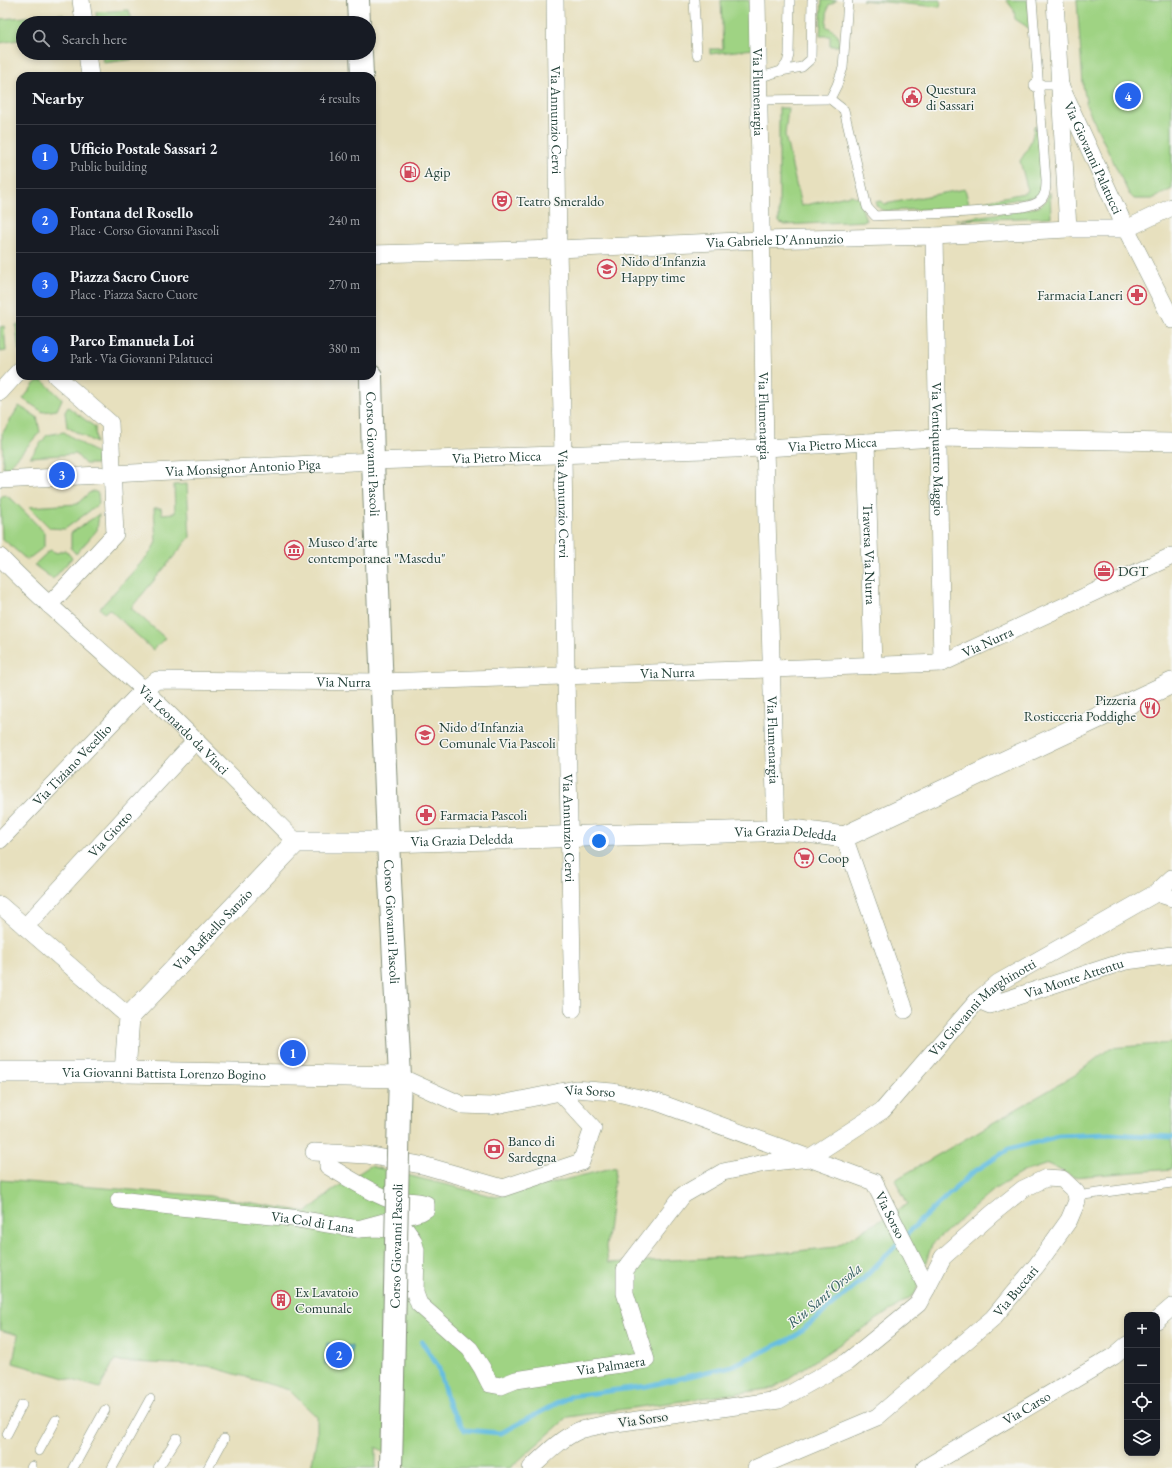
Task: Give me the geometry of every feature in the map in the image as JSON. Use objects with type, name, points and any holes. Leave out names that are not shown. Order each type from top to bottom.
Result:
[{"type":"main road","points":[[358,0],[359,16]]},
{"type":"main road","points":[[361,60],[362,72]]},
{"type":"main road","name":"Corso Giovanni Pascoli","points":[[371,380],[388,842],[400,1077],[391,1468]]},
{"type":"street","points":[[81,0],[83,16]]},
{"type":"street","name":"Via Annunzio Cervi","points":[[555,0],[558,249],[573,1009]]},
{"type":"street","name":"Via Flumenargia","points":[[756,0],[765,448],[776,831]]},
{"type":"street","name":"Via Giovanni Palatucci","points":[[1055,0],[1068,229]]},
{"type":"street","points":[[88,60],[89,72]]},
{"type":"street","name":"Via Giovanni Palatucci","points":[[1060,85],[1126,229],[1172,320]]},
{"type":"street","name":"Via Gabriele D'Annunzio","points":[[376,254],[558,249],[762,240],[934,236],[1068,229],[1126,229],[1172,207]]},
{"type":"street","name":"Via Ventiquattro Maggio","points":[[934,236],[936,438],[942,662]]},
{"type":"street","points":[[1,388],[16,374]]},
{"type":"street","points":[[49,605],[115,534],[106,475],[110,423],[61,380]]},
{"type":"street","name":"Via Pietro Micca","points":[[373,461],[765,448],[936,438],[1172,442]]},
{"type":"street","name":"Traversa Via Nurra","points":[[866,442],[873,666]]},
{"type":"street","name":"Via Monsignor Antonio Piga","points":[[0,480],[373,461]]},
{"type":"street","name":"Via Nurra","points":[[143,690],[157,680],[382,682],[873,666],[942,662],[1172,556]]},
{"type":"street","name":"Via Leonardo da Vinci","points":[[0,557],[27,585],[196,740],[296,842]]},
{"type":"street","points":[[0,573],[27,585]]},
{"type":"street","name":"Via Grazia Deledda","points":[[388,842],[793,830],[844,837],[1172,682]]},
{"type":"street","name":"Via Tiziano Vecellio","points":[[0,840],[143,690]]},
{"type":"street","name":"Via Giotto","points":[[25,927],[196,740]]},
{"type":"street","points":[[844,837],[905,1010]]},
{"type":"street","points":[[296,842],[388,842]]},
{"type":"street","name":"Via Raffaello Sanzio","points":[[129,1017],[296,842]]},
{"type":"street","name":"Via Giovanni Marghinotti","points":[[809,1158],[883,1110],[978,1000],[998,983],[1156,893],[1172,878]]},
{"type":"street","points":[[1156,893],[1172,898]]},
{"type":"street","points":[[0,905],[129,1017],[125,1072]]},
{"type":"street","name":"Via Monte Attentu","points":[[978,1000],[990,1005],[1126,960],[1172,955]]},
{"type":"street","name":"Via Giovanni Battista Lorenzo Bogino","points":[[0,1072],[125,1072],[400,1077]]},
{"type":"street","name":"Via Sorso","points":[[400,1077],[462,1105],[491,1106],[576,1089],[613,1092],[657,1102],[874,1182],[927,1288],[918,1304],[847,1362],[779,1400],[602,1425],[577,1431],[560,1442],[531,1468]]},
{"type":"street","name":"Via Col di Lana","points":[[120,1200],[292,1218],[358,1229],[421,1212],[426,1209],[426,1204],[416,1201],[391,1200],[376,1193],[328,1166],[322,1152],[367,1155],[426,1166],[503,1188],[580,1162],[593,1128],[560,1092]]},
{"type":"street","name":"Via Palmaera","points":[[358,1229],[375,1228],[406,1230],[413,1240],[416,1250],[415,1293],[419,1304],[470,1350],[482,1368],[490,1384],[501,1386],[516,1380],[646,1360],[625,1293],[625,1270],[683,1194],[723,1172],[765,1163],[809,1158]]},
{"type":"street","points":[[927,1288],[943,1258],[993,1213],[1023,1189],[1046,1178],[1062,1179],[1076,1192],[1076,1196]]},
{"type":"street","name":"Via Buccari","points":[[756,1468],[877,1417],[883,1412],[993,1318],[1037,1265],[1069,1220],[1076,1201],[1076,1196]]},
{"type":"street","points":[[1160,1317],[1172,1307]]},
{"type":"street","name":"Via Carso","points":[[925,1468],[1114,1356],[1124,1348]]},
{"type":"lane","points":[[694,0],[697,55]]},
{"type":"lane","points":[[781,71],[787,63],[789,55],[790,0]]},
{"type":"lane","points":[[758,78],[781,71],[802,67],[811,59],[812,0]]},
{"type":"lane","points":[[830,99],[843,68],[848,0]]},
{"type":"lane","points":[[759,100],[830,99],[844,110],[867,207],[875,216],[971,213],[1026,206],[1038,202],[1043,197],[1046,190],[1046,180],[1032,0]]},
{"type":"lane","points":[[1038,85],[1060,85]]},
{"type":"lane","points":[[1076,1196],[1172,1183]]},
{"type":"lane","points":[[112,1468],[150,1399]]},
{"type":"lane","points":[[7,1434],[22,1405]]},
{"type":"lane","points":[[73,1468],[105,1410]]},
{"type":"lane","points":[[39,1451],[56,1420]]},
{"type":"lane","points":[[158,1468],[177,1438]]},
{"type":"lane","points":[[208,1468],[224,1439]]},
{"type":"green space","points":[[721,0],[749,0],[753,49],[710,54],[710,49],[723,49]]},
{"type":"green space","points":[[822,0],[837,0],[828,6],[826,26],[837,33],[839,38],[839,46],[830,46],[830,36],[820,36]]},
{"type":"green space","points":[[862,0],[941,0],[940,7]]},
{"type":"green space","points":[[1006,0],[1028,0],[1031,32],[1026,26],[1015,19],[1014,10]]},
{"type":"green space","points":[[1077,0],[1172,0],[1172,189],[1152,199],[1134,199],[1129,194],[1087,107],[1083,85]]},
{"type":"green space","points":[[129,10],[131,16],[96,16],[96,12]]},
{"type":"green space","points":[[63,14],[63,16],[38,16]]},
{"type":"green space","points":[[16,18],[16,40],[0,43],[0,19]]},
{"type":"green space","points":[[103,60],[127,60],[103,63]]},
{"type":"green space","points":[[779,108],[788,108],[785,135],[801,206],[851,195],[859,198],[866,221],[784,225],[779,222]]},
{"type":"green space","points":[[1039,125],[1044,182],[1041,191],[1037,196],[969,207],[886,211],[880,209],[876,205],[876,202],[880,201],[885,204],[965,189],[969,204],[1024,193],[1028,191],[1020,161],[1030,144],[1034,126]]},
{"type":"green space","points":[[1050,192],[1051,217],[956,220],[1039,207],[1045,202]]},
{"type":"green space","points":[[4,326],[6,351],[0,352],[0,327]]},
{"type":"green space","points":[[43,381],[62,399],[57,410],[43,412],[23,399],[35,383]]},
{"type":"green space","points":[[19,406],[37,417],[40,432],[8,468],[3,468],[2,434]]},
{"type":"green space","points":[[68,407],[95,427],[96,443],[67,427],[65,412]]},
{"type":"green space","points":[[64,432],[96,453],[97,464],[85,464],[76,454],[30,457],[47,435]]},
{"type":"green space","points":[[187,484],[190,537],[131,608],[165,638],[153,650],[109,609],[104,613],[100,608],[150,553],[156,542],[154,508],[161,508],[162,514],[175,513],[174,485]]},
{"type":"green space","points":[[93,491],[98,493],[99,504],[65,529],[50,528],[29,507],[77,504]]},
{"type":"green space","points":[[5,495],[14,501],[44,532],[44,547],[27,560],[2,538],[0,499]]},
{"type":"green space","points":[[99,514],[97,530],[76,554],[71,548],[71,533]]},
{"type":"green space","points":[[50,550],[57,553],[65,550],[72,558],[53,579],[34,565]]},
{"type":"green space","points":[[1172,1043],[1172,1169],[1073,1177],[1048,1164],[1023,1172],[995,1189],[932,1244],[915,1294],[774,1388],[568,1417],[510,1468],[408,1468],[376,1447],[376,1468],[311,1468],[317,1437],[317,1417],[289,1390],[208,1366],[114,1361],[100,1388],[13,1363],[18,1335],[0,1330],[0,1180],[210,1196],[307,1212],[332,1191],[370,1166],[496,1197],[616,1167],[606,1247],[608,1263],[751,1256],[835,1247],[908,1204],[895,1180],[1075,1075],[1110,1048]]},
{"type":"water","points":[[327,1343],[352,1346],[350,1366],[325,1364]]},
{"type":"waterway","name":"Riu Sant'Orsola","points":[[422,1342],[438,1366],[449,1406],[465,1430],[501,1433],[571,1396],[647,1386],[732,1366],[794,1337],[862,1280],[921,1220],[972,1173],[1009,1149],[1059,1136],[1109,1134],[1172,1137]]},
{"type":"place","name":"Parco Emanuela Loi","points":[[1128,96]]},
{"type":"place","name":"Questura di Sassari","points":[[912,97]]},
{"type":"place","name":"Agip","points":[[410,172]]},
{"type":"place","name":"Teatro Smeraldo","points":[[502,201]]},
{"type":"place","name":"Nido d'Infanzia Happy time","points":[[607,269]]},
{"type":"place","name":"Farmacia Laneri","points":[[1137,295]]},
{"type":"place","name":"Piazza Sacro Cuore","points":[[62,475]]},
{"type":"place","name":"Museo d'arte contemporanea \"Masedu\"","points":[[294,550]]},
{"type":"place","name":"DGT","points":[[1104,571]]},
{"type":"place","name":"Pizzeria Rosticceria Poddighe","points":[[1150,708]]},
{"type":"place","name":"Nido d'Infanzia Comunale Via Pascoli","points":[[425,735]]},
{"type":"place","name":"Farmacia Pascoli","points":[[426,815]]},
{"type":"place","name":"Coop","points":[[804,858]]},
{"type":"place","name":"Ufficio Postale Sassari 2","points":[[293,1053]]},
{"type":"place","name":"Banco di Sardegna","points":[[494,1149]]},
{"type":"place","name":"Ex Lavatoio Comunale","points":[[281,1300]]},
{"type":"place","name":"Fontana del Rosello","points":[[339,1355]]}]
